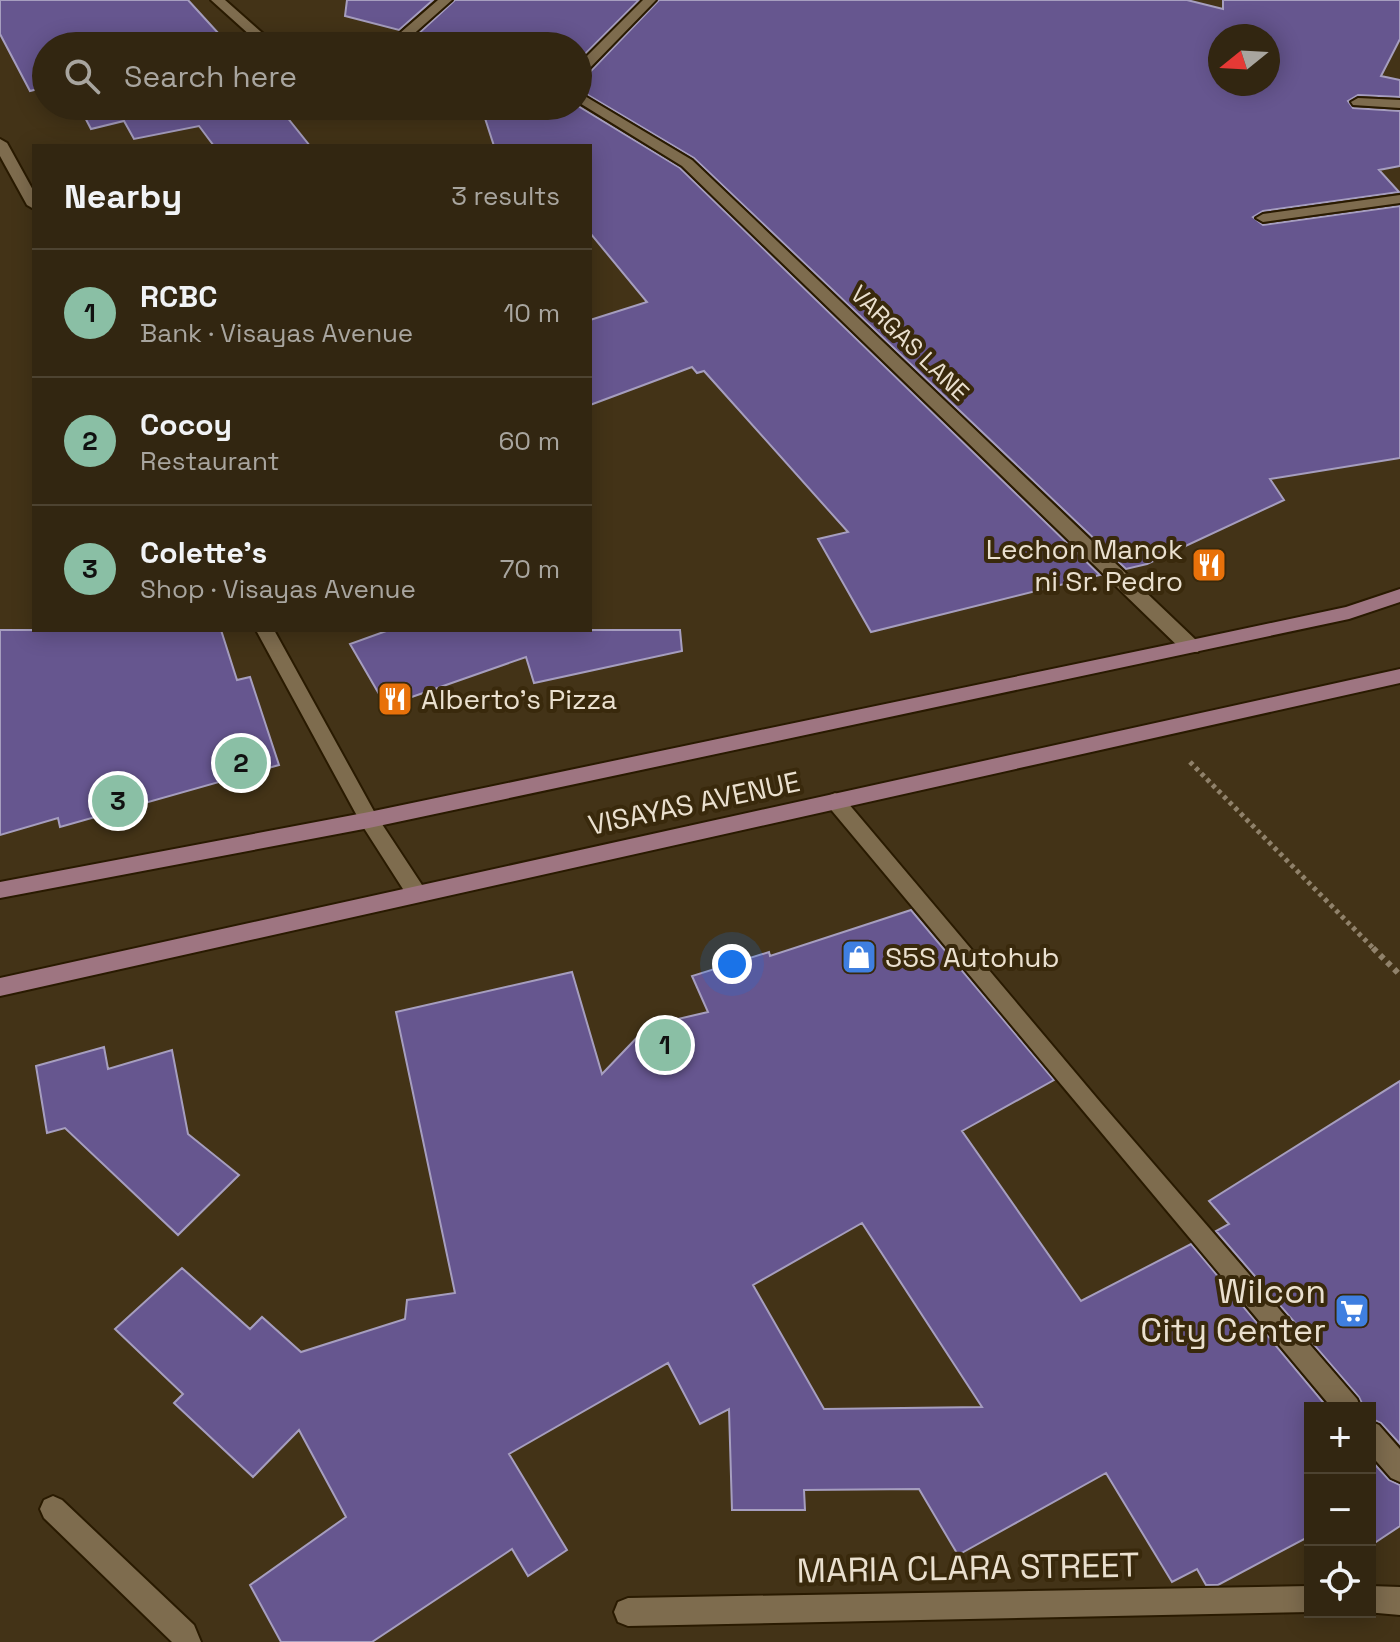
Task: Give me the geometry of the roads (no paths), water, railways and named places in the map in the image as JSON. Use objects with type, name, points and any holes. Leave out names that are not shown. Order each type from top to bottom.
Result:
[{"type":"main road","name":"VISAYAS AVENUE","points":[[0,890],[369,820],[1191,647],[1349,613],[1400,595]]},
{"type":"main road","name":"VISAYAS AVENUE","points":[[0,987],[1400,676]]},
{"type":"street","points":[[217,0],[254,32]]},
{"type":"street","points":[[408,32],[446,0]]},
{"type":"street","points":[[592,58],[650,0]]},
{"type":"street","points":[[1358,102],[1400,104]]},
{"type":"street","name":"VARGAS LANE","points":[[592,105],[687,163],[1191,647]]},
{"type":"street","points":[[0,143],[32,201]]},
{"type":"street","points":[[1263,218],[1400,199]]},
{"type":"street","points":[[266,632],[369,820],[417,894]]},
{"type":"street","points":[[835,801],[1343,1402]]},
{"type":"street","points":[[1376,1441],[1400,1469]]},
{"type":"street","points":[[53,1509],[184,1635],[187,1642]]},
{"type":"street","name":"MARIA CLARA STREET","points":[[628,1612],[1304,1599]]},
{"type":"street","points":[[1376,1600],[1400,1601]]},
{"type":"place","name":"Lechon Manok ni Sr. Pedro","points":[[1209,565]]},
{"type":"place","name":"Alberto's Pizza","points":[[395,699]]},
{"type":"place","name":"Cocoy","points":[[241,763]]},
{"type":"place","name":"Colette's","points":[[118,801]]},
{"type":"place","name":"S5S Autohub","points":[[859,957]]},
{"type":"place","name":"RCBC","points":[[665,1045]]},
{"type":"place","name":"Wilcon City Center","points":[[1352,1311]]}]
